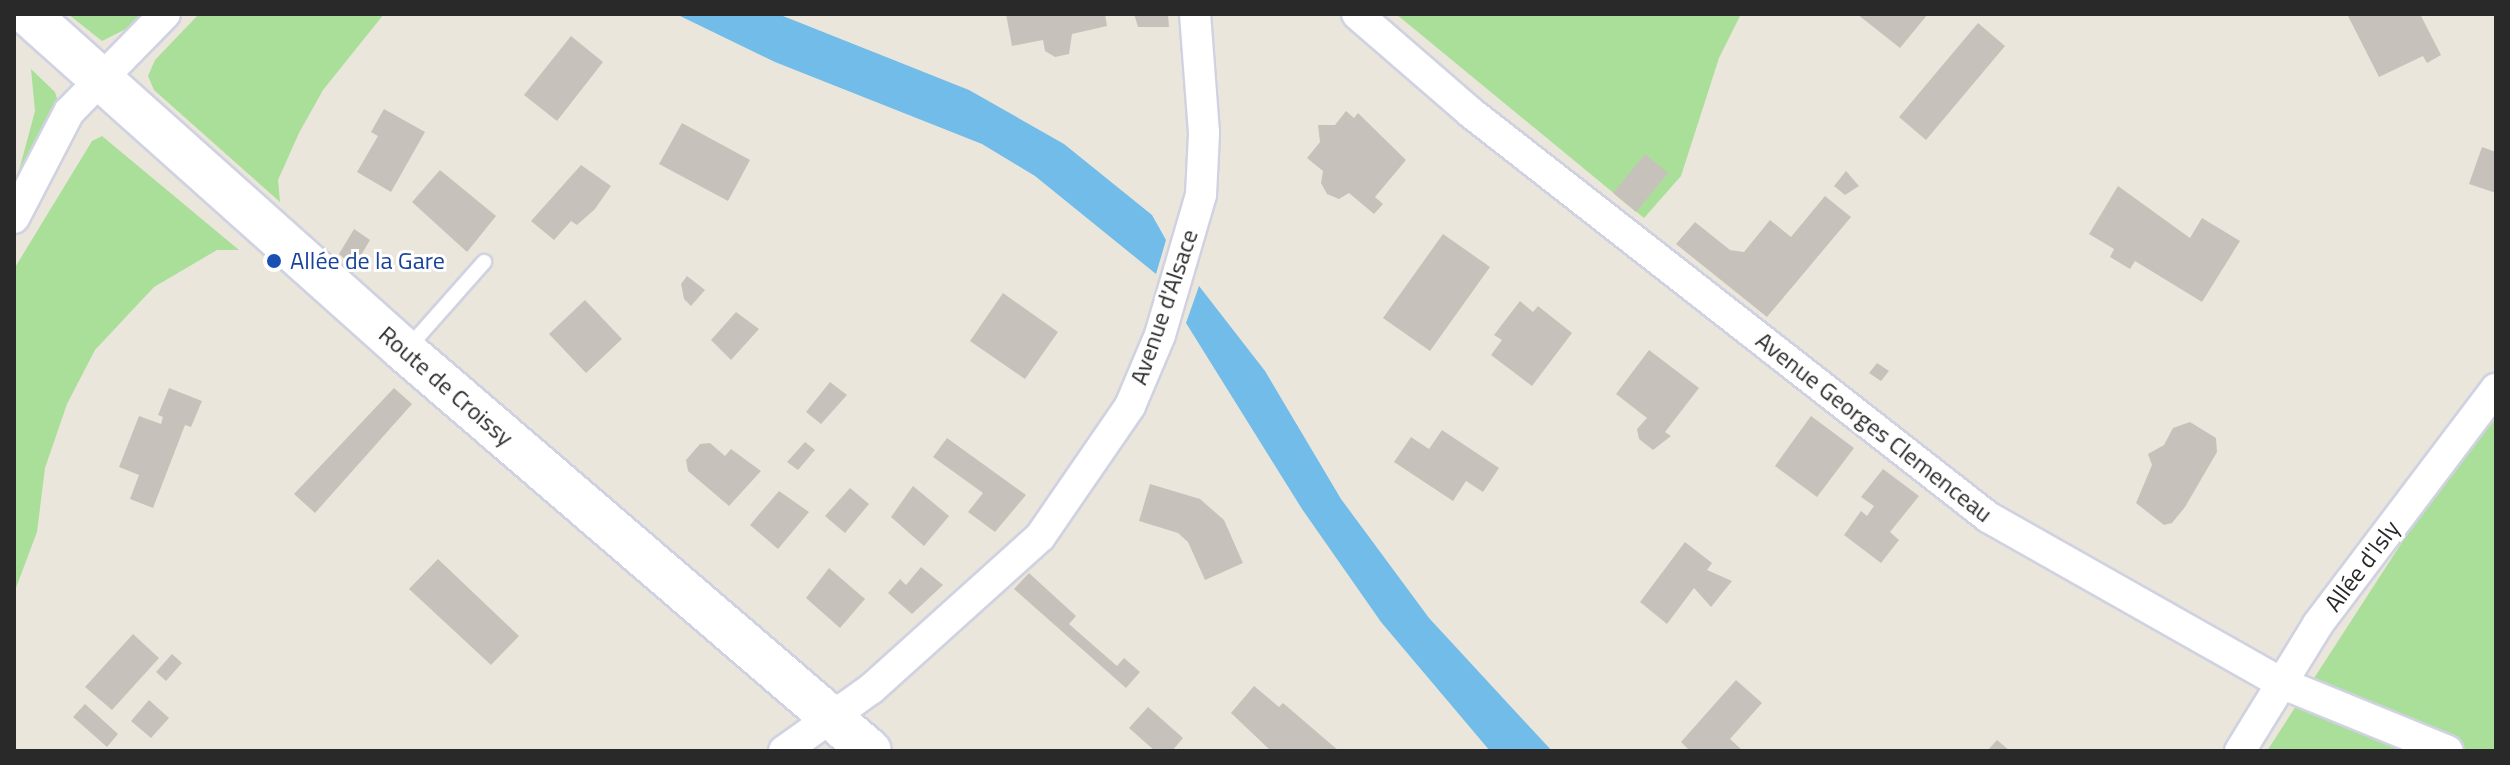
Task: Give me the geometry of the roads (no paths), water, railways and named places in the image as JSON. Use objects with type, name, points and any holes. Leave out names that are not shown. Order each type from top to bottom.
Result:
[{"type":"main road","name":"Route de Croissy","points":[[28,14],[405,351],[870,751]]},
{"type":"street","points":[[14,218],[69,112],[165,14]]},
{"type":"street","name":"Avenue d'Alsace","points":[[784,751],[830,715],[871,689],[1040,537],[1130,406],[1160,335],[1201,195],[1204,133],[1195,14]]},
{"type":"street","name":"Avenue Georges Clemenceau","points":[[1357,14],[1470,112],[1988,517],[2281,683],[2448,751]]},
{"type":"street","name":"Allée d'Isly","points":[[2240,751],[2318,624],[2496,389]]},
{"type":"lane","points":[[405,351],[484,262]]},
{"type":"water","points":[[676,14],[778,14],[969,90],[1064,144],[1152,215],[1166,240],[1156,274],[1035,176],[982,144],[775,62]]},
{"type":"water","points":[[1199,286],[1265,371],[1341,499],[1429,618],[1552,751],[1490,751],[1381,622],[1302,509],[1186,323]]},
{"type":"place","name":"Allée de la Gare","points":[[274,261]]}]
